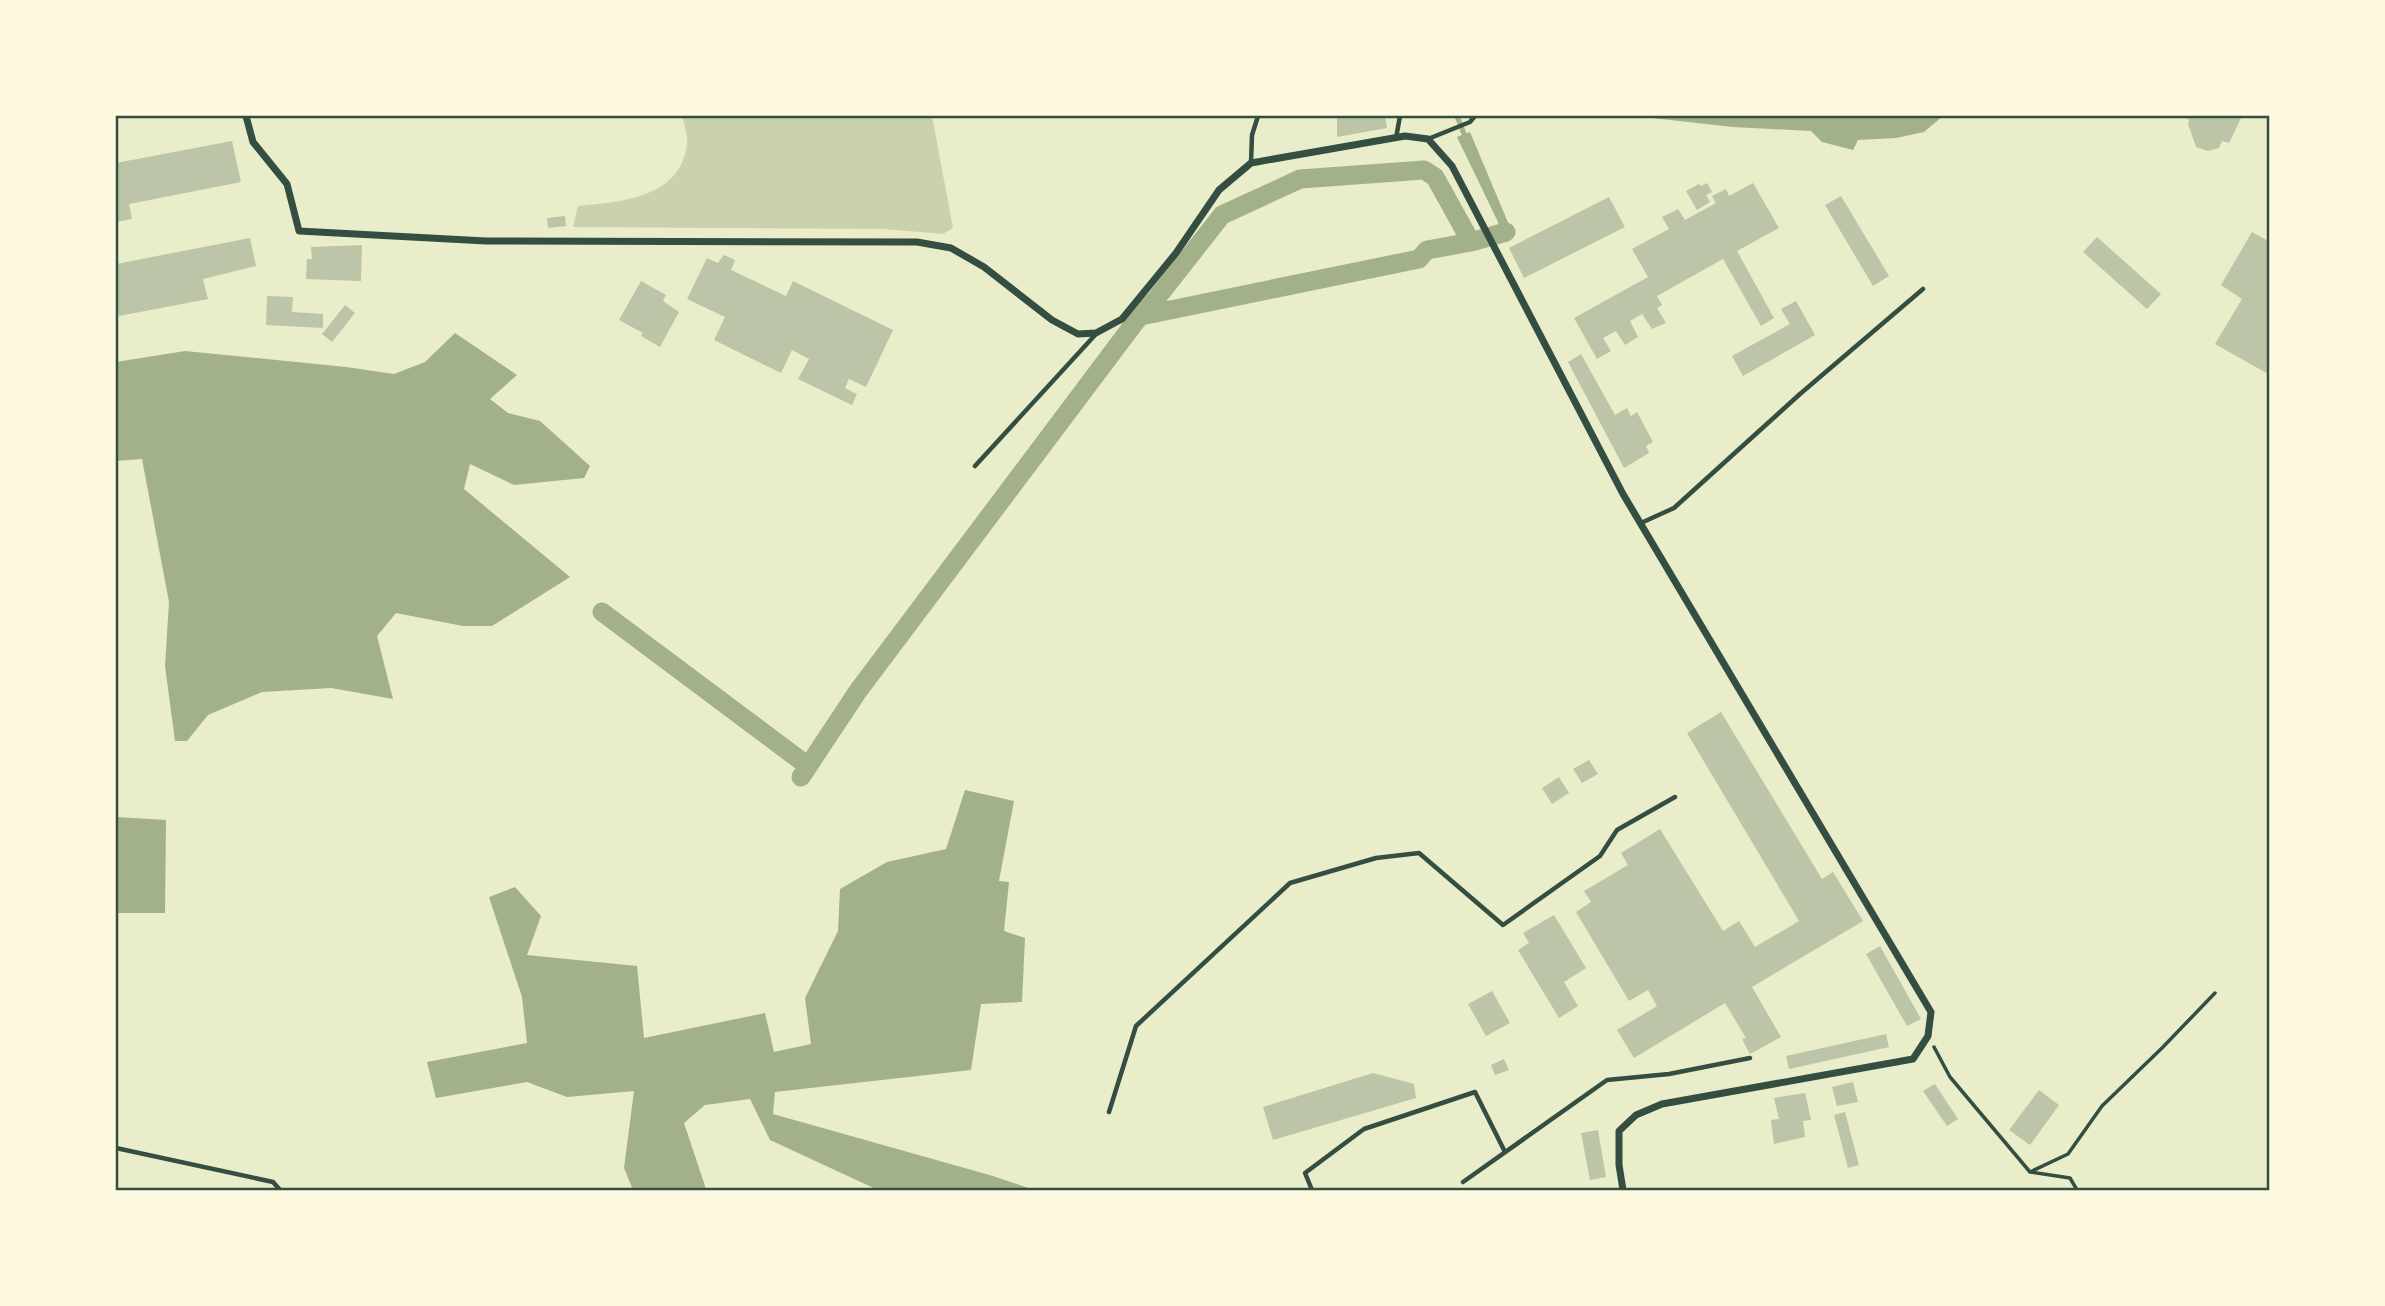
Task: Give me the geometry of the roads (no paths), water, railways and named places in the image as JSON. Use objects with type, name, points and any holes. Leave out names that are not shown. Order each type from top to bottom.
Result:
[{"type":"street","points":[[246,116],[253,142],[287,184],[299,231],[486,241],[917,242],[951,248],[984,267],[1052,320],[1078,334],[1096,333],[1122,319],[1175,253],[1219,190],[1251,163],[1405,136],[1428,139],[1452,166],[1641,523],[1931,1012],[1928,1036],[1913,1059],[1662,1104],[1636,1115],[1619,1131],[1619,1164],[1623,1191]]},
{"type":"lane","points":[[1251,163],[1252,135],[1258,116]]},
{"type":"lane","points":[[1396,138],[1400,116]]},
{"type":"lane","points":[[1428,139],[1469,122],[1475,116]]},
{"type":"lane","points":[[1641,523],[1674,508],[1800,394],[1923,289]]},
{"type":"lane","points":[[975,467],[1096,333]]},
{"type":"lane","points":[[1109,1112],[1136,1026],[1290,883],[1376,858],[1419,853],[1503,925],[1600,856],[1617,830],[1675,797]]},
{"type":"lane","points":[[1463,1182],[1606,1080],[1670,1074],[1750,1058]]},
{"type":"lane","points":[[1312,1191],[1306,1173],[1364,1129],[1475,1091],[1505,1152]]},
{"type":"lane","points":[[116,1148],[273,1182],[280,1191]]},
{"type":"waterway","points":[[1457,116],[1466,139]]},
{"type":"waterway","points":[[801,777],[858,691],[1136,321],[1222,215],[1300,179],[1424,170],[1435,177],[1471,242],[1506,232]]},
{"type":"waterway","points":[[1141,316],[1419,259],[1427,250],[1471,242]]},
{"type":"waterway","points":[[602,612],[808,766]]}]
